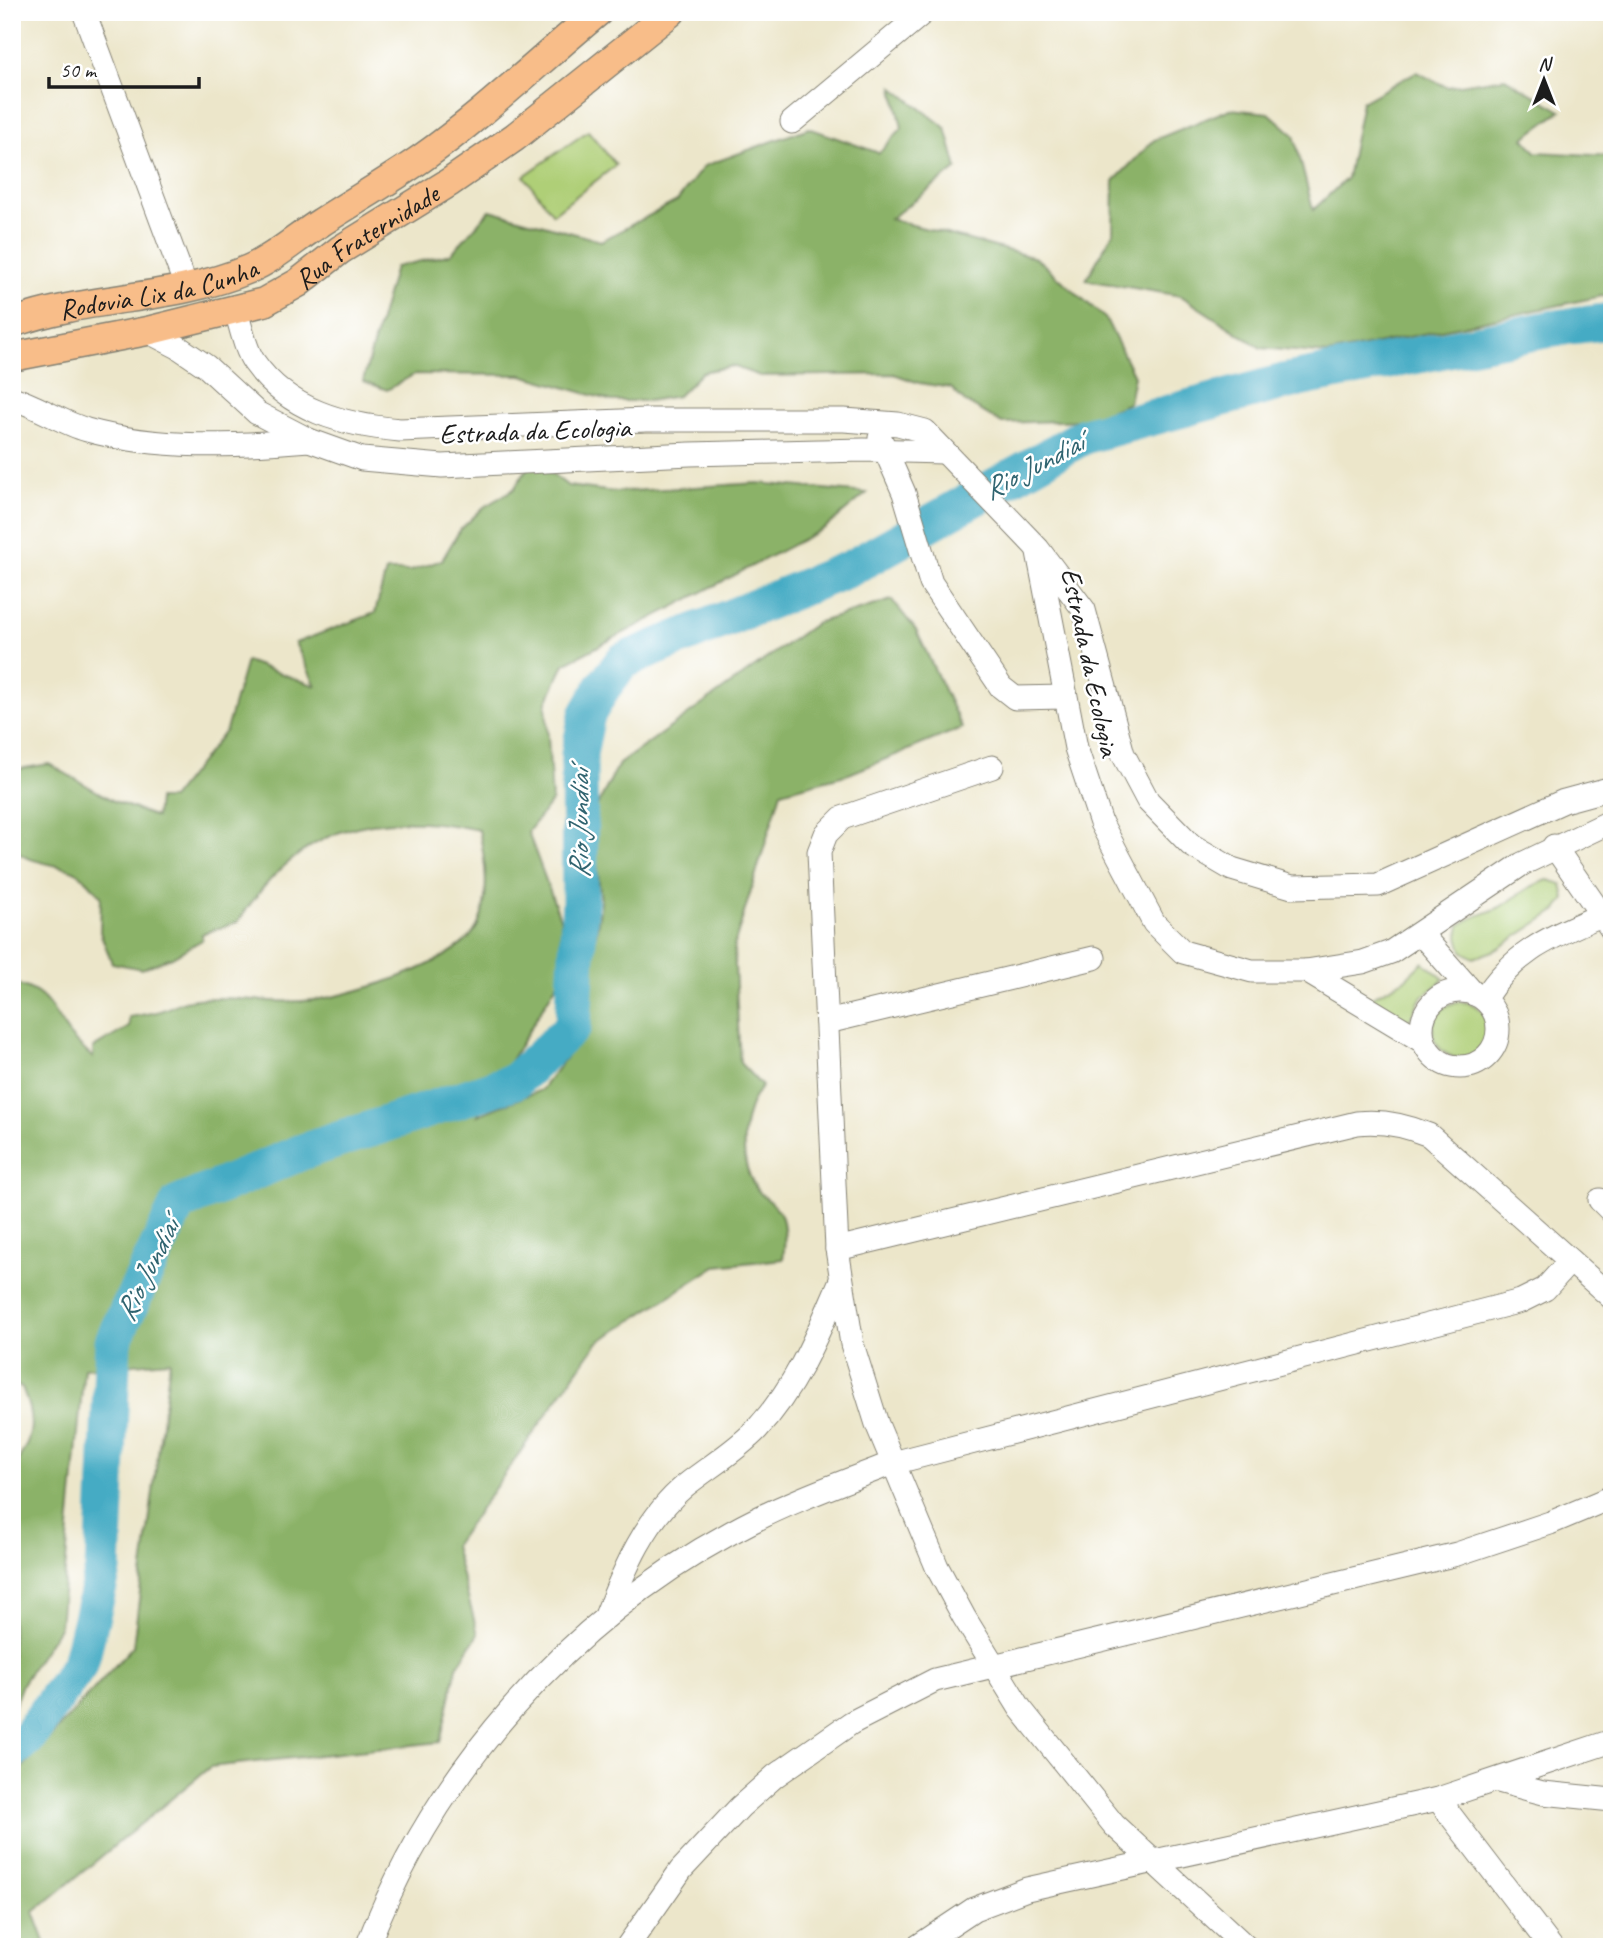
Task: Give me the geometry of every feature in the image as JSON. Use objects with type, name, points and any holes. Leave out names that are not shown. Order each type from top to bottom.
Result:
[{"type":"main road","name":"Rodovia Lix da Cunha","points":[[12,323],[70,308],[187,289],[249,269],[273,257],[307,231],[424,157],[598,12]]},
{"type":"main road","name":"Rua Fraternidade","points":[[12,357],[147,331],[264,302],[298,283],[340,250],[450,182],[515,137],[671,12]]},
{"type":"main road","points":[[147,331],[187,289],[236,311]]},
{"type":"street","points":[[84,12],[187,289]]},
{"type":"street","points":[[792,122],[924,12]]},
{"type":"street","name":"Estrada da Ecologia","points":[[236,311],[252,360],[275,386],[309,410],[362,427],[400,430],[501,428],[659,420],[873,422],[898,424],[925,431],[943,452]]},
{"type":"street","name":"Estrada da Ecologia","points":[[147,331],[206,366],[257,413],[309,440],[362,459],[442,466],[676,455],[886,450],[943,452]]},
{"type":"street","points":[[12,398],[86,430],[166,443],[240,446],[309,440]]},
{"type":"street","points":[[873,422],[904,492],[931,583],[1001,687],[1015,698],[1065,697]]},
{"type":"street","points":[[943,452],[1038,549]]},
{"type":"street","name":"Estrada da Ecologia","points":[[1038,549],[1076,748],[1101,823],[1154,923],[1184,953],[1252,971],[1306,971],[1382,955],[1421,934],[1522,864],[1554,846],[1612,821]]},
{"type":"street","name":"Estrada da Ecologia","points":[[1038,549],[1084,610],[1123,754],[1148,801],[1191,845],[1232,869],[1292,887],[1378,885],[1564,801],[1612,788]]},
{"type":"street","points":[[992,767],[842,818],[826,834],[819,861],[838,1248],[841,1280],[863,1384],[937,1567],[993,1666],[1027,1718],[1081,1787],[1153,1862],[1246,1947]]},
{"type":"street","points":[[1479,996],[1526,951],[1562,930],[1608,918],[1554,846]]},
{"type":"street","points":[[1306,971],[1424,1042],[1436,1059],[1446,1065],[1468,1067],[1487,1057],[1498,1038],[1497,1016],[1421,934]]},
{"type":"street","points":[[827,1022],[1094,958]]},
{"type":"street","points":[[1424,1042],[1423,1020],[1433,1001],[1453,992],[1479,996]]},
{"type":"street","points":[[838,1248],[1357,1123],[1382,1121],[1429,1135],[1612,1298]]},
{"type":"street","points":[[367,1947],[412,1851],[459,1775],[516,1703],[606,1616],[654,1581],[732,1531],[816,1492],[893,1463],[1521,1301],[1545,1289],[1570,1261]]},
{"type":"street","points":[[606,1616],[621,1578],[653,1518],[686,1486],[723,1460],[756,1429],[783,1397],[803,1365],[841,1280]]},
{"type":"street","points":[[627,1947],[657,1902],[698,1850],[740,1807],[785,1769],[851,1723],[935,1680],[1457,1554],[1550,1524],[1612,1497]]},
{"type":"street","points":[[925,1944],[974,1909],[999,1898],[1054,1881],[1153,1862],[1437,1799],[1499,1781],[1612,1741]]},
{"type":"street","points":[[1499,1781],[1543,1793],[1612,1800]]},
{"type":"street","points":[[1437,1799],[1551,1947]]},
{"type":"green space","points":[[1416,72],[1447,87],[1505,78],[1561,111],[1524,138],[1536,152],[1612,156],[1612,294],[1328,354],[1261,348],[1181,296],[1086,280],[1113,233],[1114,181],[1154,140],[1230,109],[1269,113],[1294,135],[1313,210],[1347,178],[1362,102]]},
{"type":"green space","points":[[893,87],[946,128],[957,168],[890,219],[1036,258],[1106,319],[1134,376],[1129,403],[1088,420],[1002,423],[964,401],[951,388],[919,383],[894,374],[760,376],[732,366],[702,372],[678,396],[648,401],[612,401],[522,375],[415,374],[387,390],[363,381],[395,267],[451,254],[490,210],[601,241],[677,201],[704,166],[809,128],[879,153],[902,128]]},
{"type":"green space","points":[[588,131],[616,165],[553,214],[524,176]]},
{"type":"green space","points":[[533,459],[568,486],[615,492],[758,483],[867,493],[825,528],[564,664],[546,704],[552,801],[528,832],[561,921],[560,979],[478,1115],[541,1090],[580,1039],[601,902],[592,815],[619,764],[816,623],[892,600],[916,630],[962,728],[849,774],[781,792],[734,946],[740,1063],[762,1086],[746,1122],[746,1164],[756,1188],[777,1208],[781,1216],[784,1234],[783,1259],[716,1266],[597,1343],[454,1546],[478,1634],[457,1667],[440,1742],[210,1767],[34,1912],[47,1947],[12,1947],[12,1779],[133,1646],[170,1361],[84,1368],[60,1626],[22,1684],[12,1712],[12,1470],[29,1438],[31,1421],[22,1387],[12,1385],[12,983],[24,986],[41,996],[72,1037],[93,1058],[93,1048],[129,1027],[129,1017],[160,1011],[186,1001],[204,998],[288,1002],[321,999],[371,987],[425,966],[467,940],[478,925],[486,890],[486,877],[479,830],[440,823],[405,821],[372,824],[341,832],[312,845],[286,864],[261,890],[238,922],[202,934],[202,940],[172,957],[142,969],[112,963],[100,932],[101,896],[76,872],[27,858],[12,848],[12,776],[19,769],[49,764],[114,801],[156,817],[158,799],[171,799],[226,730],[246,661],[316,686],[295,643],[375,613],[386,571],[411,571],[442,560],[460,530],[484,507],[514,489]]},
{"type":"green space","points":[[1548,880],[1562,884],[1565,899],[1557,910],[1496,950],[1474,958],[1462,951],[1458,937],[1460,925],[1500,907],[1529,888]]},
{"type":"green space","points":[[1423,962],[1444,979],[1421,998],[1408,1022],[1370,998],[1404,980]]},
{"type":"green space","points":[[1461,1002],[1472,1004],[1481,1010],[1487,1019],[1487,1041],[1481,1050],[1472,1056],[1461,1058],[1450,1056],[1441,1050],[1435,1041],[1433,1030],[1435,1019],[1441,1010],[1450,1004]]},
{"type":"waterway","name":"Rio Jundiaí","points":[[12,1751],[26,1740],[80,1664],[103,1570],[113,1341],[178,1204],[302,1152],[515,1081],[573,1026],[580,901],[579,754],[587,715],[603,687],[623,661],[851,568],[1084,436],[1283,382],[1555,328],[1612,321]]}]
